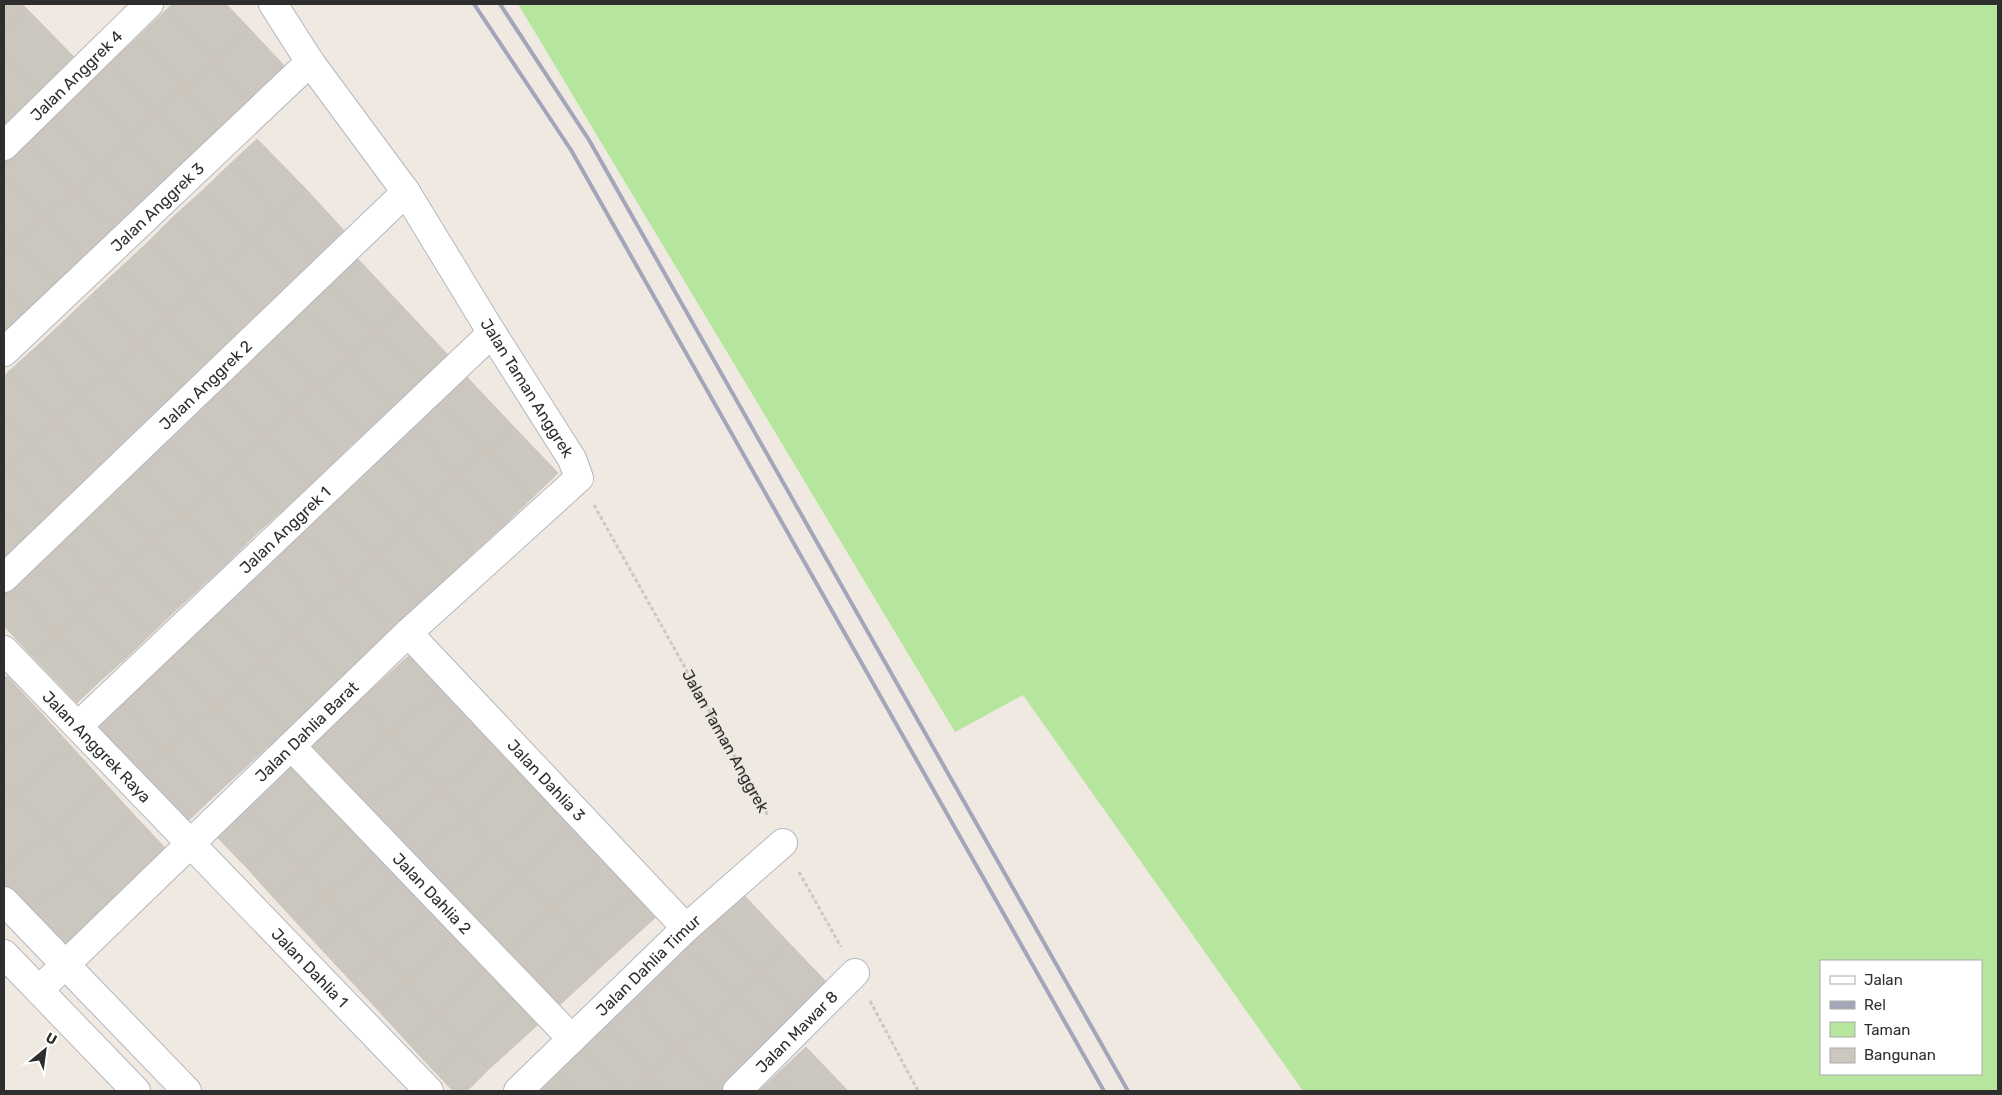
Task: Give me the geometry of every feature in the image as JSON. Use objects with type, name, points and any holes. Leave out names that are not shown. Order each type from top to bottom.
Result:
[{"type":"street","name":"Jalan Anggrek 4","points":[[4,146],[149,4]]},
{"type":"street","name":"Jalan Taman Anggrek","points":[[273,4],[310,62],[406,192],[492,333],[572,458],[579,478]]},
{"type":"street","name":"Jalan Anggrek 3","points":[[4,352],[310,62]]},
{"type":"street","name":"Jalan Anggrek 2","points":[[4,578],[406,192]]},
{"type":"street","name":"Jalan Anggrek 1","points":[[78,726],[492,333]]},
{"type":"street","name":"Jalan Dahlia Barat","points":[[39,990],[408,633],[579,478]]},
{"type":"street","name":"Jalan Dahlia 3","points":[[408,633],[686,928]]},
{"type":"street","name":"Jalan Anggrek Raya","points":[[4,650],[190,844]]},
{"type":"street","name":"Jalan Dahlia 2","points":[[291,746],[572,1039]]},
{"type":"street","name":"Jalan Dahlia Timur","points":[[518,1091],[686,928],[783,843]]},
{"type":"street","name":"Jalan Dahlia 1","points":[[190,844],[430,1091]]},
{"type":"street","points":[[4,901],[187,1091]]},
{"type":"street","points":[[4,954],[136,1091]]},
{"type":"street","name":"Jalan Mawar 8","points":[[737,1091],[855,973]]},
{"type":"path","name":"Jalan Taman Anggrek","points":[[579,478],[783,843]]},
{"type":"green space","points":[[518,4],[1998,4],[1998,1091],[1303,1091],[1023,695],[955,732]]},
{"type":"building","points":[[4,4],[22,4],[27,9],[4,30]]},
{"type":"building","points":[[173,4],[226,4],[248,27],[213,61],[165,11]]},
{"type":"building","points":[[27,9],[77,60],[42,93],[4,53],[4,30]]},
{"type":"building","points":[[165,11],[213,61],[184,88],[137,38]]},
{"type":"building","points":[[248,27],[293,75],[258,109],[213,61]]},
{"type":"building","points":[[137,38],[184,88],[157,113],[110,63]]},
{"type":"building","points":[[4,53],[42,93],[18,116],[4,101]]},
{"type":"building","points":[[213,61],[258,109],[229,135],[184,88]]},
{"type":"building","points":[[110,63],[157,113],[130,138],[83,89]]},
{"type":"building","points":[[184,88],[229,135],[203,161],[157,113]]},
{"type":"building","points":[[83,89],[130,138],[99,167],[52,118]]},
{"type":"building","points":[[4,101],[18,116],[4,130]]},
{"type":"building","points":[[157,113],[203,161],[176,186],[130,138]]},
{"type":"building","points":[[52,118],[99,167],[74,191],[28,141]]},
{"type":"building","points":[[130,138],[176,186],[144,216],[99,167]]},
{"type":"building","points":[[257,139],[305,188],[277,214],[230,164]]},
{"type":"building","points":[[28,141],[74,191],[45,218],[4,174],[4,163]]},
{"type":"building","points":[[230,164],[277,214],[250,239],[203,190]]},
{"type":"building","points":[[99,167],[144,216],[120,238],[74,191]]},
{"type":"building","points":[[4,174],[45,218],[19,243],[4,228]]},
{"type":"building","points":[[305,188],[349,236],[323,261],[277,214]]},
{"type":"building","points":[[203,190],[250,239],[220,268],[172,218]]},
{"type":"building","points":[[74,191],[120,238],[91,266],[45,218]]},
{"type":"building","points":[[277,214],[323,261],[296,287],[250,239]]},
{"type":"building","points":[[45,218],[91,266],[64,291],[19,243]]},
{"type":"building","points":[[172,218],[220,268],[195,291],[148,242]]},
{"type":"building","points":[[4,228],[19,243],[4,257]]},
{"type":"building","points":[[250,239],[296,287],[264,316],[220,268]]},
{"type":"building","points":[[148,242],[195,291],[166,318],[119,269]]},
{"type":"building","points":[[19,243],[64,291],[35,318],[4,284],[4,257]]},
{"type":"building","points":[[356,257],[403,307],[376,331],[329,282]]},
{"type":"building","points":[[220,268],[264,316],[240,339],[195,291]]},
{"type":"building","points":[[119,269],[166,318],[139,344],[92,294]]},
{"type":"building","points":[[329,282],[376,331],[349,357],[301,308]]},
{"type":"building","points":[[4,284],[35,318],[4,339]]},
{"type":"building","points":[[195,291],[240,339],[211,367],[166,318]]},
{"type":"building","points":[[92,294],[139,344],[111,370],[64,321]]},
{"type":"building","points":[[403,307],[448,355],[422,380],[376,331]]},
{"type":"building","points":[[301,308],[349,357],[318,386],[271,337]]},
{"type":"building","points":[[166,318],[211,367],[184,392],[139,344]]},
{"type":"building","points":[[64,321],[111,370],[83,396],[36,347]]},
{"type":"building","points":[[376,331],[422,380],[394,405],[349,357]]},
{"type":"building","points":[[271,337],[318,386],[293,410],[246,360]]},
{"type":"building","points":[[139,344],[184,392],[156,418],[111,370]]},
{"type":"building","points":[[36,347],[83,396],[55,422],[8,372]]},
{"type":"building","points":[[349,357],[394,405],[363,434],[318,386]]},
{"type":"building","points":[[246,360],[293,410],[264,437],[217,387]]},
{"type":"building","points":[[111,370],[156,418],[128,444],[83,396]]},
{"type":"building","points":[[8,372],[55,422],[31,445],[4,416],[4,377]]},
{"type":"building","points":[[466,376],[513,426],[486,450],[439,401]]},
{"type":"building","points":[[318,386],[363,434],[339,457],[293,410]]},
{"type":"building","points":[[217,387],[264,437],[238,462],[190,412]]},
{"type":"building","points":[[83,396],[128,444],[101,470],[55,422]]},
{"type":"building","points":[[439,401],[486,450],[459,476],[412,427]]},
{"type":"building","points":[[293,410],[339,457],[310,485],[264,437]]},
{"type":"building","points":[[190,412],[238,462],[209,488],[162,439]]},
{"type":"building","points":[[4,416],[31,445],[6,469],[4,467]]},
{"type":"building","points":[[55,422],[101,470],[76,493],[31,445]]},
{"type":"building","points":[[513,426],[558,473],[532,498],[486,450]]},
{"type":"building","points":[[412,427],[459,476],[428,505],[381,456]]},
{"type":"building","points":[[264,437],[310,485],[283,510],[238,462]]},
{"type":"building","points":[[162,439],[209,488],[182,515],[135,465]]},
{"type":"building","points":[[31,445],[76,493],[51,516],[6,469]]},
{"type":"building","points":[[486,450],[532,498],[505,524],[459,476]]},
{"type":"building","points":[[381,456],[428,505],[404,528],[357,479]]},
{"type":"building","points":[[238,462],[283,510],[254,536],[209,488]]},
{"type":"building","points":[[135,465],[182,515],[154,540],[107,491]]},
{"type":"building","points":[[6,469],[51,516],[27,539],[4,514],[4,471]]},
{"type":"building","points":[[459,476],[505,524],[473,553],[428,505]]},
{"type":"building","points":[[357,479],[404,528],[374,556],[327,506]]},
{"type":"building","points":[[209,488],[254,536],[227,563],[182,515]]},
{"type":"building","points":[[107,491],[154,540],[129,563],[82,514]]},
{"type":"building","points":[[428,505],[473,553],[449,576],[404,528]]},
{"type":"building","points":[[327,506],[374,556],[348,581],[301,531]]},
{"type":"building","points":[[4,514],[27,539],[4,562]]},
{"type":"building","points":[[82,514],[129,563],[105,587],[58,537]]},
{"type":"building","points":[[182,515],[227,563],[200,588],[154,540]]},
{"type":"building","points":[[404,528],[449,576],[420,604],[374,556]]},
{"type":"building","points":[[301,531],[348,581],[319,608],[272,558]]},
{"type":"building","points":[[58,537],[105,587],[81,610],[34,560]]},
{"type":"building","points":[[154,540],[200,588],[175,611],[129,563]]},
{"type":"building","points":[[374,556],[420,604],[393,629],[348,581]]},
{"type":"building","points":[[272,558],[319,608],[292,634],[245,583]]},
{"type":"building","points":[[34,560],[81,610],[56,633],[9,583]]},
{"type":"building","points":[[129,563],[175,611],[150,635],[105,587]]},
{"type":"building","points":[[348,581],[393,629],[364,655],[319,608]]},
{"type":"building","points":[[9,583],[56,633],[32,656],[4,626],[4,588]]},
{"type":"building","points":[[245,583],[292,634],[264,659],[217,609]]},
{"type":"building","points":[[105,587],[150,635],[126,658],[81,610]]},
{"type":"building","points":[[319,608],[364,655],[337,681],[292,634]]},
{"type":"building","points":[[217,609],[264,659],[240,682],[192,633]]},
{"type":"building","points":[[81,610],[126,658],[101,680],[56,633]]},
{"type":"building","points":[[56,633],[101,680],[77,703],[32,656]]},
{"type":"building","points":[[192,633],[240,682],[215,706],[168,656]]},
{"type":"building","points":[[292,634],[337,681],[310,707],[264,659]]},
{"type":"building","points":[[414,651],[445,685],[390,735],[359,701]]},
{"type":"building","points":[[168,656],[215,706],[191,728],[144,678]]},
{"type":"building","points":[[264,659],[310,707],[285,731],[240,682]]},
{"type":"building","points":[[7,676],[41,713],[4,747],[4,678]]},
{"type":"building","points":[[144,678],[191,728],[166,751],[119,702]]},
{"type":"building","points":[[240,682],[285,731],[260,754],[215,706]]},
{"type":"building","points":[[445,685],[471,713],[416,762],[390,735]]},
{"type":"building","points":[[359,701],[390,735],[338,782],[308,749]]},
{"type":"building","points":[[119,702],[166,751],[142,774],[95,724]]},
{"type":"building","points":[[215,706],[260,754],[236,776],[191,728]]},
{"type":"building","points":[[41,713],[71,746],[17,796],[4,782],[4,747]]},
{"type":"building","points":[[471,713],[497,740],[441,790],[416,762]]},
{"type":"building","points":[[191,728],[236,776],[211,799],[166,751]]},
{"type":"building","points":[[390,735],[416,762],[364,810],[338,782]]},
{"type":"building","points":[[497,740],[520,766],[465,816],[441,790]]},
{"type":"building","points":[[71,746],[104,782],[49,832],[17,796]]},
{"type":"building","points":[[166,751],[211,799],[187,822],[142,774]]},
{"type":"building","points":[[299,756],[330,790],[276,840],[245,807]]},
{"type":"building","points":[[416,762],[441,790],[390,838],[364,810]]},
{"type":"building","points":[[520,766],[550,799],[495,848],[465,816]]},
{"type":"building","points":[[4,782],[17,796],[4,808]]},
{"type":"building","points":[[104,782],[135,816],[81,866],[49,832]]},
{"type":"building","points":[[330,790],[356,818],[301,868],[276,840]]},
{"type":"building","points":[[441,790],[465,816],[413,864],[390,838]]},
{"type":"building","points":[[17,796],[49,832],[4,873],[4,808]]},
{"type":"building","points":[[550,799],[575,826],[520,876],[495,848]]},
{"type":"building","points":[[245,807],[276,840],[247,868],[215,835]]},
{"type":"building","points":[[135,816],[168,851],[114,902],[81,866]]},
{"type":"building","points":[[465,816],[495,848],[443,896],[413,864]]},
{"type":"building","points":[[356,818],[381,846],[327,896],[301,868]]},
{"type":"building","points":[[575,826],[606,860],[552,910],[520,876]]},
{"type":"building","points":[[49,832],[81,866],[29,913],[4,886],[4,873]]},
{"type":"building","points":[[276,840],[301,868],[272,896],[247,868]]},
{"type":"building","points":[[381,846],[405,871],[350,921],[327,896]]},
{"type":"building","points":[[495,848],[520,876],[469,923],[443,896]]},
{"type":"building","points":[[606,860],[634,889],[579,939],[552,910]]},
{"type":"building","points":[[81,866],[114,902],[62,949],[29,913]]},
{"type":"building","points":[[301,868],[327,896],[297,923],[272,896]]},
{"type":"building","points":[[405,871],[435,904],[380,954],[350,921]]},
{"type":"building","points":[[520,876],[552,910],[499,957],[469,923]]},
{"type":"building","points":[[634,889],[658,915],[603,965],[579,939]]},
{"type":"building","points":[[743,894],[790,944],[761,971],[714,922]]},
{"type":"building","points":[[327,896],[350,921],[321,949],[297,923]]},
{"type":"building","points":[[435,904],[461,931],[405,981],[380,954]]},
{"type":"building","points":[[552,910],[579,939],[527,987],[499,957]]},
{"type":"building","points":[[350,921],[380,954],[352,982],[321,949]]},
{"type":"building","points":[[714,922],[761,971],[734,997],[687,947]]},
{"type":"building","points":[[461,931],[491,965],[436,1015],[405,981]]},
{"type":"building","points":[[579,939],[603,965],[551,1013],[527,987]]},
{"type":"building","points":[[790,944],[836,992],[806,1019],[761,971]]},
{"type":"building","points":[[687,947],[734,997],[706,1023],[659,974]]},
{"type":"building","points":[[380,954],[405,981],[377,1009],[352,982]]},
{"type":"building","points":[[491,965],[519,994],[464,1044],[436,1015]]},
{"type":"building","points":[[761,971],[806,1019],[780,1044],[734,997]]},
{"type":"building","points":[[659,974],[706,1023],[678,1049],[632,999]]},
{"type":"building","points":[[405,981],[436,1015],[408,1043],[377,1009]]},
{"type":"building","points":[[519,994],[543,1020],[488,1070],[464,1044]]},
{"type":"building","points":[[734,997],[780,1044],[751,1071],[706,1023]]},
{"type":"building","points":[[632,999],[678,1049],[651,1075],[604,1025]]},
{"type":"building","points":[[436,1015],[464,1044],[435,1072],[408,1043]]},
{"type":"building","points":[[706,1023],[751,1071],[730,1091],[719,1091],[678,1049]]},
{"type":"building","points":[[604,1025],[651,1075],[633,1091],[620,1091],[579,1048]]},
{"type":"building","points":[[464,1044],[488,1070],[467,1091],[453,1091],[435,1072]]},
{"type":"building","points":[[806,1047],[848,1091],[794,1091],[777,1074]]},
{"type":"building","points":[[579,1048],[620,1091],[573,1091],[554,1072]]},
{"type":"building","points":[[678,1049],[719,1091],[666,1091],[651,1075]]},
{"type":"building","points":[[554,1072],[573,1091],[533,1091]]},
{"type":"building","points":[[777,1074],[794,1091],[759,1091]]},
{"type":"building","points":[[651,1075],[666,1091],[633,1091]]},
{"type":"railway","points":[[474,4],[571,150],[1104,1091]]},
{"type":"railway","points":[[500,4],[589,140],[1128,1091]]}]
